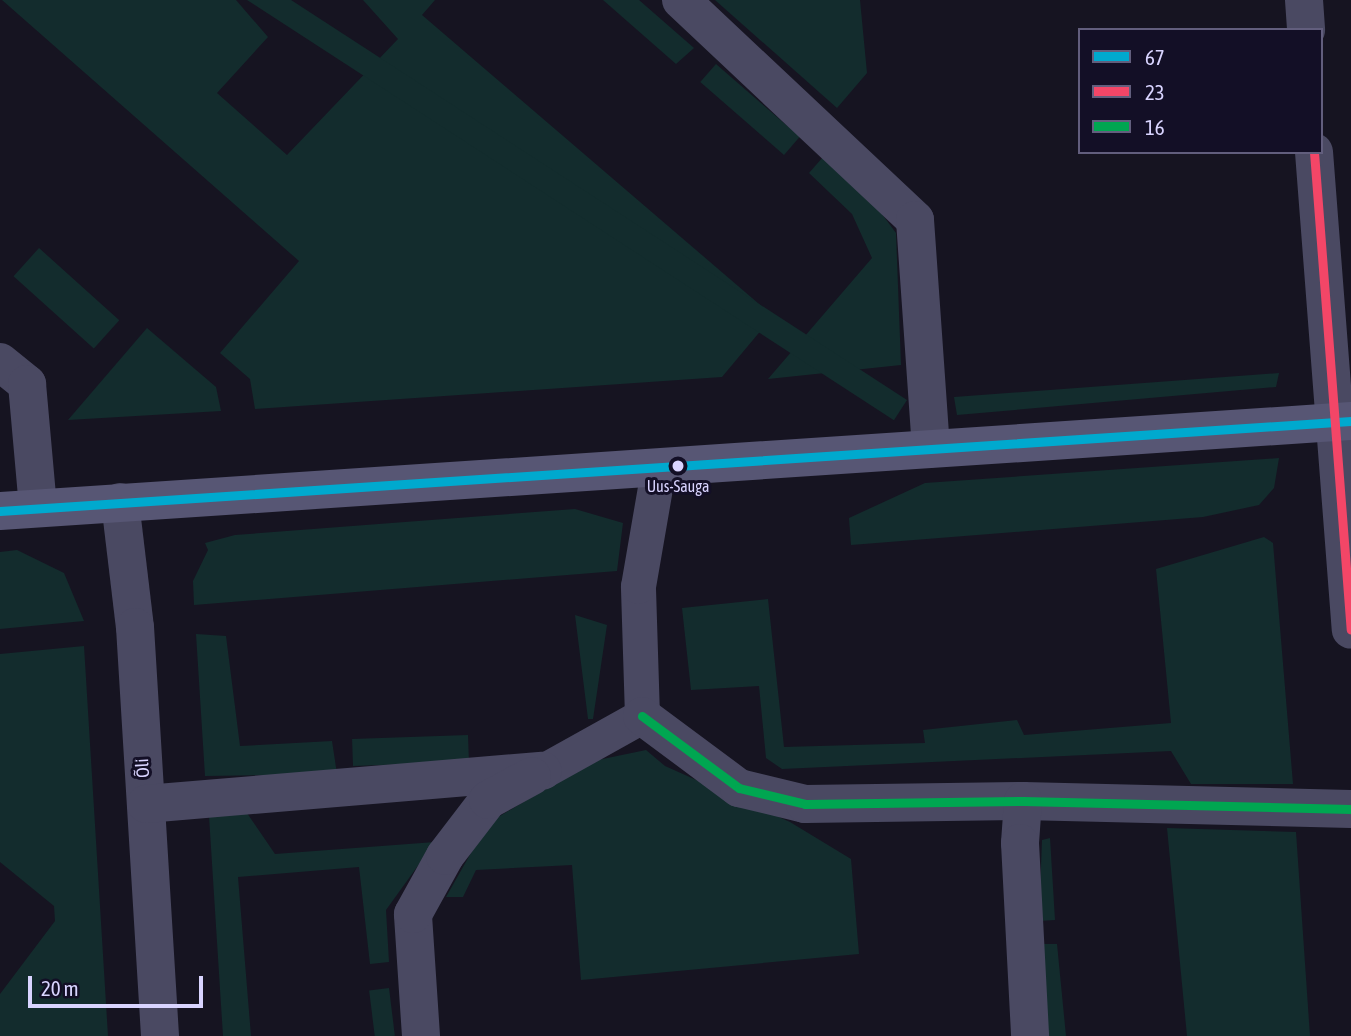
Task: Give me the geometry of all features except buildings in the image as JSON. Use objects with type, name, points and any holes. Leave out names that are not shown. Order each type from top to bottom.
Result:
[{"type":"street","points":[[681,0],[915,220],[931,448]]},
{"type":"street","points":[[1304,0],[1306,28]]},
{"type":"street","points":[[1314,154],[1342,422],[1351,631]]},
{"type":"street","points":[[0,362],[27,384],[38,508]]},
{"type":"street","points":[[0,511],[658,470],[931,448],[1342,422]]},
{"type":"street","name":"Õli","points":[[120,502],[146,804],[160,1036]]},
{"type":"street","points":[[642,716],[739,788],[805,804],[1023,801],[1351,809]]},
{"type":"street","points":[[146,804],[543,771]]},
{"type":"street","points":[[421,1036],[413,914],[445,856],[488,800],[543,771]]},
{"type":"street","points":[[1023,801],[1020,844],[1030,1036]]},
{"type":"lane","points":[[543,771],[642,716],[638,586],[658,470]]},
{"type":"green space","points":[[2,0],[236,0],[268,37],[217,93],[287,155],[398,39],[363,0],[435,0],[422,15],[773,316],[722,377],[255,409],[250,379],[220,353],[299,261]]},
{"type":"green space","points":[[247,0],[291,0],[907,400],[894,420]]},
{"type":"green space","points":[[603,0],[639,0],[694,48],[676,64]]},
{"type":"green space","points":[[715,0],[860,0],[867,73],[837,108]]},
{"type":"green space","points":[[716,64],[800,137],[784,155],[700,82]]},
{"type":"green space","points":[[823,157],[876,206],[896,233],[901,365],[768,379],[872,258],[852,214],[809,173]]},
{"type":"green space","points":[[39,248],[119,320],[94,349],[14,276]]},
{"type":"green space","points":[[147,328],[216,387],[221,411],[68,420]]},
{"type":"green space","points":[[1279,373],[1276,387],[957,415],[954,397]]},
{"type":"green space","points":[[1279,458],[1274,488],[1259,505],[1203,517],[851,545],[849,518],[925,483]]},
{"type":"green space","points":[[575,509],[623,523],[617,571],[194,605],[193,581],[208,550],[205,543],[235,535]]},
{"type":"green space","points":[[1264,537],[1273,543],[1293,784],[1191,784],[1171,751],[782,769],[766,758],[759,686],[691,690],[682,608],[768,599],[784,747],[925,743],[923,730],[1017,720],[1024,735],[1171,723],[1156,569]]},
{"type":"green space","points":[[17,550],[64,573],[84,621],[0,629],[0,552]]},
{"type":"green space","points":[[575,615],[607,625],[593,719],[588,719]]},
{"type":"green space","points":[[196,634],[226,636],[240,746],[332,741],[337,774],[205,776]]},
{"type":"green space","points":[[84,646],[108,1036],[0,1036],[0,994],[55,921],[54,906],[0,862],[0,654]]},
{"type":"green space","points":[[468,735],[469,762],[353,766],[352,739]]},
{"type":"green space","points":[[646,750],[665,766],[790,822],[851,859],[859,954],[581,980],[572,865],[476,870],[463,897],[446,897],[488,823],[593,761]]},
{"type":"green space","points":[[247,813],[275,854],[435,842],[386,910],[389,962],[370,964],[359,867],[238,877],[251,1036],[223,1036],[209,816]]},
{"type":"green space","points":[[1167,828],[1296,832],[1310,1036],[1187,1036]]},
{"type":"green space","points":[[1050,838],[1055,920],[1039,921],[1042,840]]},
{"type":"green space","points":[[1041,944],[1057,944],[1066,1036],[1047,1036]]},
{"type":"green space","points":[[389,988],[395,1036],[375,1036],[369,990]]},
{"type":"transit line","name":"23","points":[[1314,154],[1351,630]]},
{"type":"transit line","name":"67","points":[[0,511],[1351,421]]},
{"type":"transit line","name":"16","points":[[642,716],[739,788],[805,804],[1023,801],[1351,809]]},
{"type":"place","name":"Uus-Sauga","points":[[678,466]]}]
